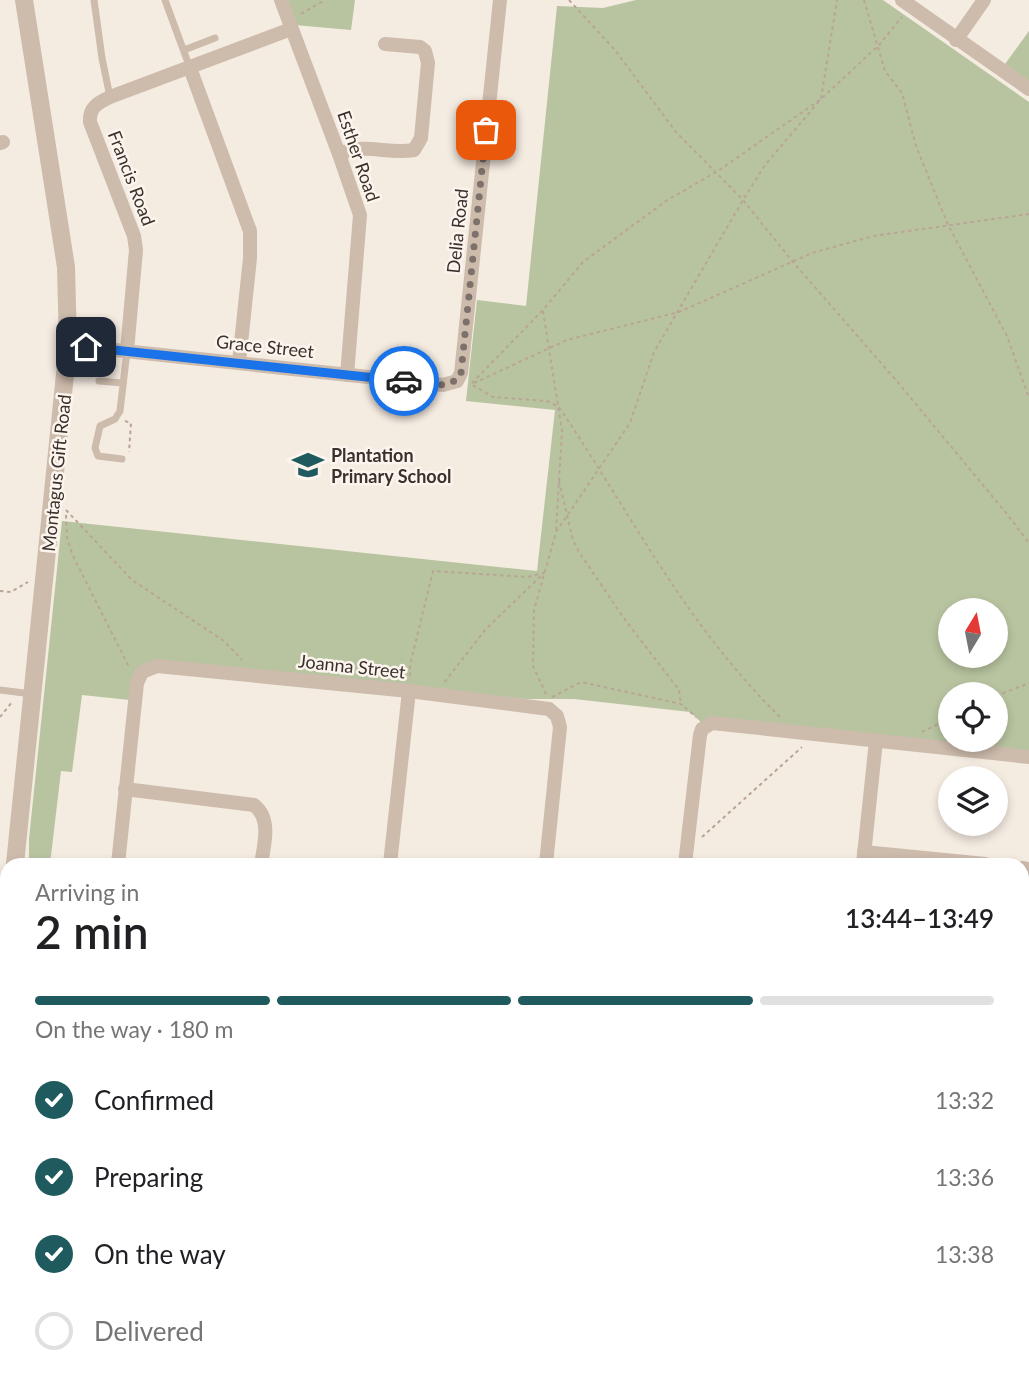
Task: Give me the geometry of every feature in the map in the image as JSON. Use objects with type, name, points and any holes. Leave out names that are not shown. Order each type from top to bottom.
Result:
[{"type":"street","name":"Montagus Gift Road","points":[[15,858],[26,693],[68,345],[66,267],[24,0]]},
{"type":"street","name":"Esther Road","points":[[281,0],[358,207],[360,224],[347,374]]},
{"type":"street","name":"Delia Road","points":[[457,380],[461,373],[500,0]]},
{"type":"street","points":[[956,40],[984,0]]},
{"type":"street","points":[[907,4],[1029,89]]},
{"type":"street","points":[[110,97],[190,68],[290,25]]},
{"type":"street","points":[[339,154],[354,148],[403,152],[414,150],[421,138],[428,63],[425,51],[420,47],[386,44]]},
{"type":"street","points":[[190,68],[250,231],[250,258],[239,362]]},
{"type":"street","name":"Francis Road","points":[[110,97],[96,104],[90,115],[90,122],[134,236],[136,250],[127,351]]},
{"type":"street","name":"Grace Street","points":[[68,345],[443,385],[457,380]]},
{"type":"street","name":"Joanna Street","points":[[137,684],[146,669],[157,666],[409,691],[535,706],[553,711],[560,727],[546,858]]},
{"type":"street","points":[[119,858],[137,684]]},
{"type":"street","points":[[391,858],[409,691]]},
{"type":"street","points":[[686,858],[700,735],[706,726],[712,723],[1029,757]]},
{"type":"street","points":[[864,858],[876,741]]},
{"type":"street","points":[[125,789],[254,805],[261,810],[265,819],[262,858]]},
{"type":"lane","points":[[94,0],[110,97]]},
{"type":"lane","points":[[165,0],[190,68]]},
{"type":"lane","points":[[184,50],[215,38]]},
{"type":"lane","points":[[122,459],[98,456],[95,448],[100,426],[115,419],[120,411],[127,351]]},
{"type":"lane","points":[[99,381],[122,383]]},
{"type":"lane","points":[[0,690],[26,693]]},
{"type":"path","points":[[290,25],[325,0]]},
{"type":"path","points":[[569,0],[615,50],[676,132],[743,200],[895,379],[1029,543]]},
{"type":"path","points":[[556,532],[630,423],[654,352],[743,200],[780,145],[808,117],[821,99],[837,0]]},
{"type":"path","points":[[864,0],[885,71],[902,93],[916,146],[948,225],[1007,336],[1029,398]]},
{"type":"path","points":[[471,384],[543,310],[583,262],[666,201],[718,172],[821,99],[879,45],[907,4]]},
{"type":"path","points":[[471,384],[567,340],[679,312],[812,253],[873,236],[1029,214]]},
{"type":"path","points":[[543,310],[562,431],[556,532],[534,610],[533,666],[548,700],[581,682],[681,704],[706,726]]},
{"type":"path","points":[[457,380],[471,384],[493,397],[547,401],[559,407],[637,533],[710,640],[758,695],[802,733],[808,742],[692,846],[687,846]]},
{"type":"path","points":[[115,419],[131,423],[128,457],[122,459]]},
{"type":"path","points":[[559,481],[579,552],[623,617],[679,690],[681,704]]},
{"type":"path","points":[[62,507],[132,580],[223,641],[258,676]]},
{"type":"path","points":[[66,511],[67,538],[72,556],[137,684]]},
{"type":"path","points":[[409,691],[410,666],[433,570],[527,577],[544,573]]},
{"type":"path","points":[[435,694],[485,631],[544,573]]},
{"type":"path","points":[[0,591],[11,592],[31,580]]},
{"type":"path","points":[[1008,691],[1029,683]]},
{"type":"path","points":[[0,717],[26,693]]},
{"type":"path","points":[[919,733],[938,724]]},
{"type":"green space","points":[[286,0],[355,0],[351,30],[295,25]]},
{"type":"green space","points":[[636,0],[883,0],[1029,102],[1029,753],[1008,751],[1008,682],[938,682],[938,745],[703,724],[690,712],[574,699],[525,699],[158,660],[139,667],[130,700],[82,695],[72,772],[61,771],[51,858],[29,858],[62,521],[537,571],[555,410],[466,401],[477,300],[526,306],[557,6],[603,8]]},
{"type":"green space","points":[[1029,31],[1029,81],[1005,64]]},
{"type":"way so far","points":[[404,381],[443,385],[457,380],[461,373],[486,130]]},
{"type":"place","name":"Plantation Primary School","points":[[308,465]]},
{"type":"route","points":[[86,347],[404,381]]}]
